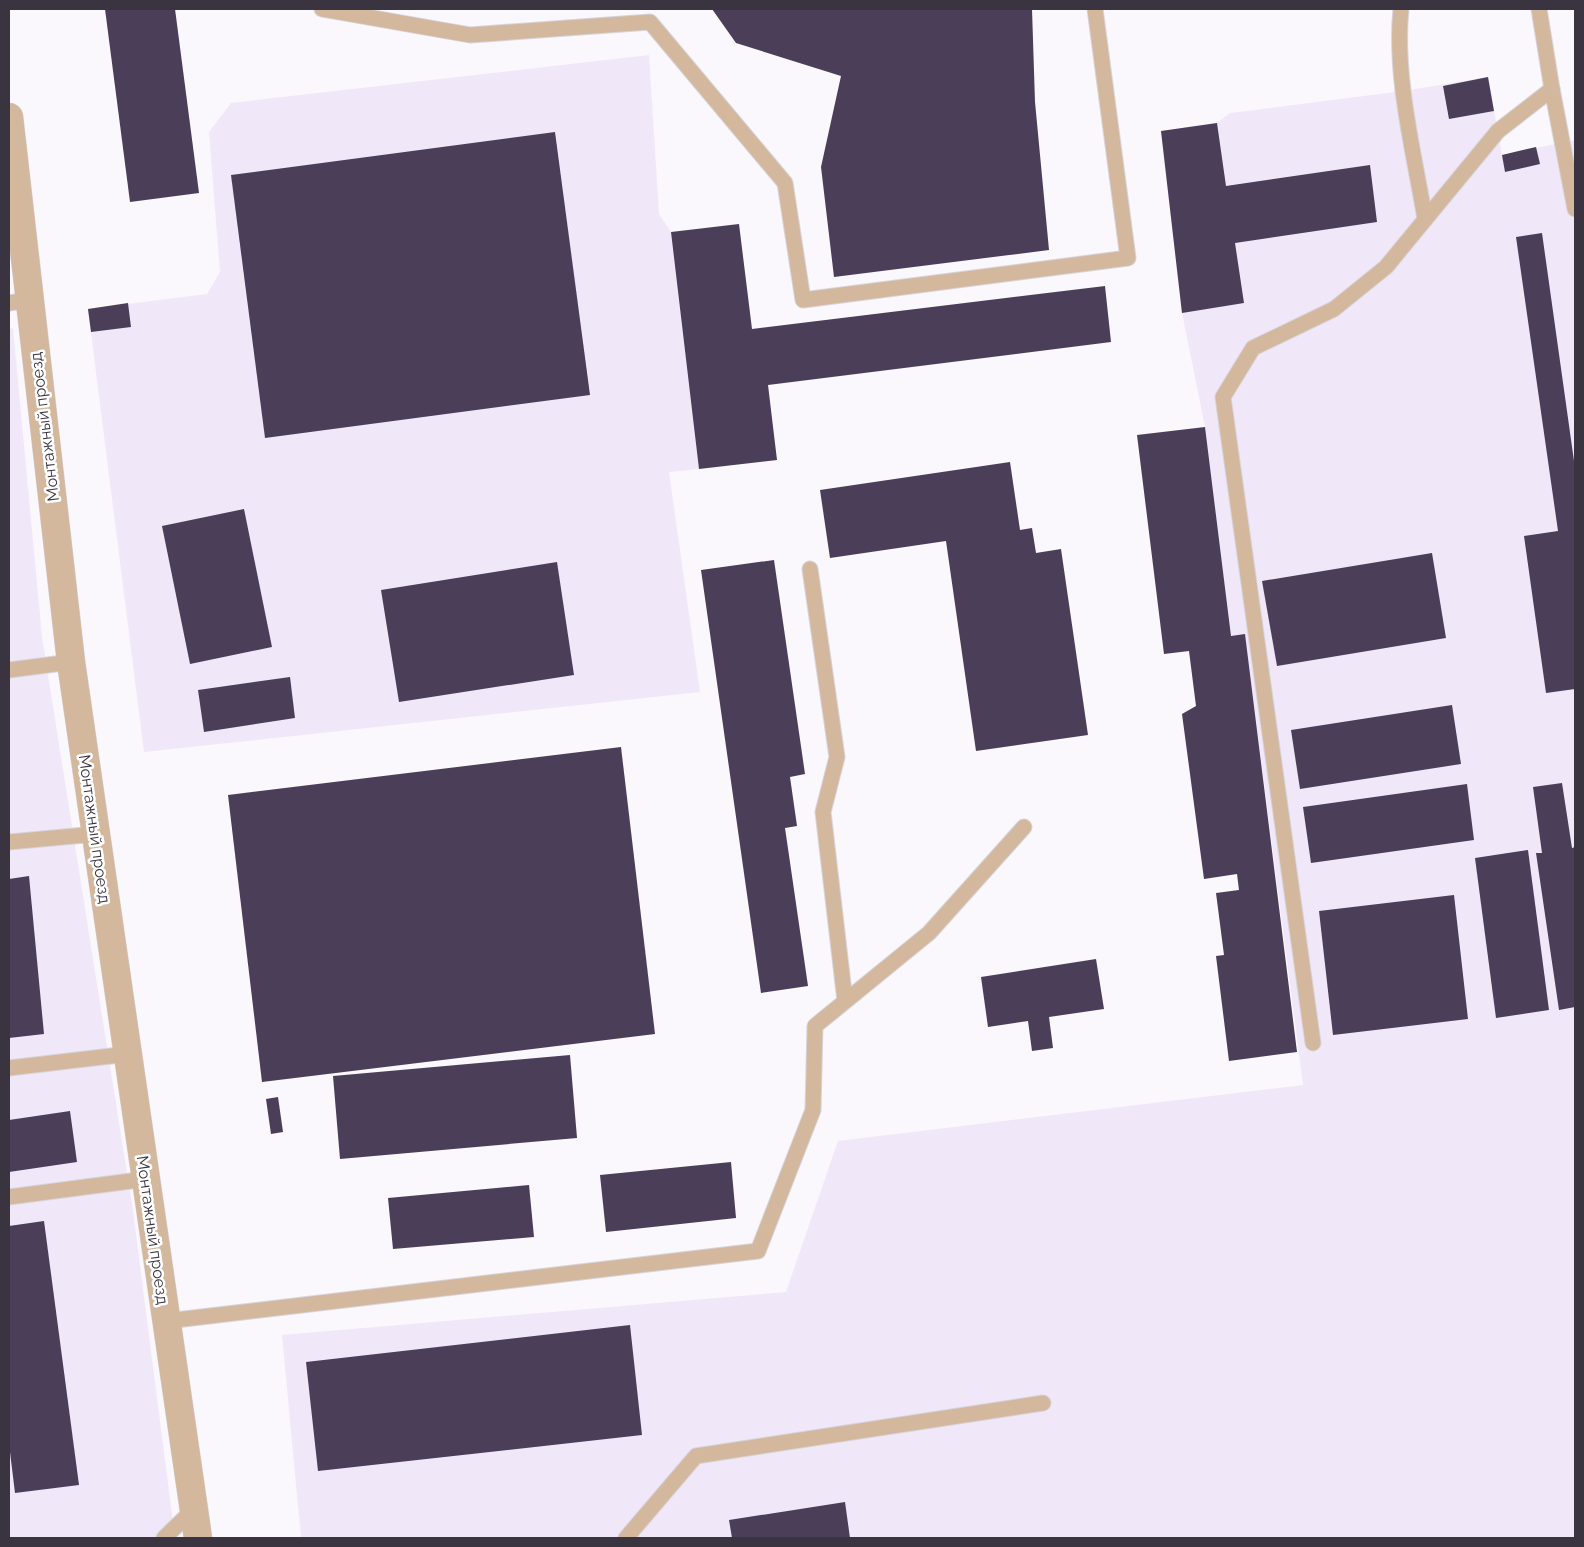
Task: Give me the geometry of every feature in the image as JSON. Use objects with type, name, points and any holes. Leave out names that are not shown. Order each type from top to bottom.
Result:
[{"type":"street","name":"Монтажный проезд","points":[[9,117],[19,301],[198,1538]]},
{"type":"lane","points":[[322,9],[470,36],[650,22],[785,183],[803,300],[1128,258],[1095,9]]},
{"type":"lane","points":[[1401,9],[1403,91],[1425,219]]},
{"type":"lane","points":[[1539,9],[1575,209]]},
{"type":"lane","points":[[1313,1043],[1223,397],[1253,348],[1334,309],[1386,267],[1498,130],[1552,89]]},
{"type":"lane","points":[[810,569],[837,757],[822,812],[845,1001]]},
{"type":"lane","points":[[9,670],[71,662]]},
{"type":"lane","points":[[167,1321],[758,1251],[813,1110],[815,1026],[928,933],[1024,827]]},
{"type":"lane","points":[[9,842],[96,834]]},
{"type":"lane","points":[[9,1068],[128,1054]]},
{"type":"lane","points":[[9,1197],[146,1179]]},
{"type":"lane","points":[[626,1538],[696,1456],[1043,1403]]},
{"type":"lane","points":[[164,1538],[194,1509]]},
{"type":"shaded area","points":[[649,55],[659,214],[671,232],[699,469],[669,472],[700,692],[144,752],[88,309],[207,294],[220,272],[209,132],[231,103]]},
{"type":"shaded area","points":[[1488,77],[1502,155],[1575,140],[1575,1538],[301,1538],[282,1335],[786,1292],[838,1141],[1303,1085],[1245,635],[1231,636],[1205,427],[1182,313],[1161,131],[1217,123],[1230,113],[1403,91]]},
{"type":"shaded area","points":[[13,328],[42,637],[133,1211],[175,1538],[9,1538],[9,329]]},
{"type":"building","points":[[105,9],[175,9],[199,193],[130,202]]},
{"type":"building","points":[[712,9],[1032,9],[1035,102],[1049,250],[834,277],[821,167],[841,76],[736,43]]},
{"type":"building","points":[[1488,77],[1494,111],[1449,119],[1443,86]]},
{"type":"building","points":[[1217,123],[1226,186],[1370,165],[1377,222],[1235,243],[1244,303],[1182,313],[1161,131]]},
{"type":"building","points":[[555,132],[590,395],[265,438],[231,175]]},
{"type":"building","points":[[1536,147],[1540,164],[1505,172],[1502,155]]},
{"type":"building","points":[[739,224],[752,329],[1105,286],[1111,342],[768,385],[777,460],[699,469],[671,232]]},
{"type":"building","points":[[1542,233],[1575,468],[1575,689],[1546,693],[1524,536],[1558,531],[1516,237]]},
{"type":"building","points":[[128,303],[131,327],[91,332],[88,309]]},
{"type":"building","points":[[1205,427],[1231,636],[1245,634],[1297,1052],[1229,1061],[1216,956],[1224,955],[1216,893],[1239,890],[1237,874],[1204,879],[1182,714],[1196,706],[1189,651],[1164,654],[1137,435]]},
{"type":"building","points":[[1010,462],[1020,530],[1032,528],[1036,553],[1061,549],[1088,735],[976,751],[946,541],[830,558],[820,490]]},
{"type":"building","points":[[244,509],[272,647],[190,664],[162,526]]},
{"type":"building","points":[[1432,553],[1446,638],[1277,666],[1262,581]]},
{"type":"building","points":[[774,560],[805,774],[790,777],[797,826],[785,828],[808,986],[761,993],[701,570]]},
{"type":"building","points":[[557,562],[574,675],[399,702],[381,590]]},
{"type":"building","points":[[290,677],[295,718],[204,732],[198,690]]},
{"type":"building","points":[[1452,705],[1461,764],[1300,789],[1291,730]]},
{"type":"building","points":[[621,747],[655,1034],[262,1082],[228,795]]},
{"type":"building","points":[[1562,783],[1572,848],[1575,847],[1575,1007],[1559,1010],[1536,853],[1542,853],[1533,787]]},
{"type":"building","points":[[1467,784],[1474,840],[1311,863],[1303,807]]},
{"type":"building","points":[[1528,850],[1549,1010],[1496,1018],[1475,858]]},
{"type":"building","points":[[29,876],[44,1034],[9,1038],[9,879]]},
{"type":"building","points":[[1454,895],[1468,1019],[1333,1035],[1319,911]]},
{"type":"building","points":[[1096,959],[1104,1009],[1049,1017],[1053,1048],[1032,1051],[1028,1021],[988,1027],[981,977]]},
{"type":"building","points":[[570,1055],[577,1138],[340,1159],[333,1076]]},
{"type":"building","points":[[278,1097],[283,1132],[271,1134],[266,1099]]},
{"type":"building","points":[[70,1111],[77,1162],[9,1172],[9,1120]]},
{"type":"building","points":[[731,1162],[736,1218],[606,1232],[600,1175]]},
{"type":"building","points":[[529,1185],[534,1237],[393,1249],[388,1198]]},
{"type":"building","points":[[44,1221],[79,1485],[15,1493],[9,1444],[9,1226]]},
{"type":"building","points":[[630,1325],[642,1435],[318,1471],[306,1362]]},
{"type":"building","points":[[845,1502],[850,1538],[732,1538],[729,1520]]}]
